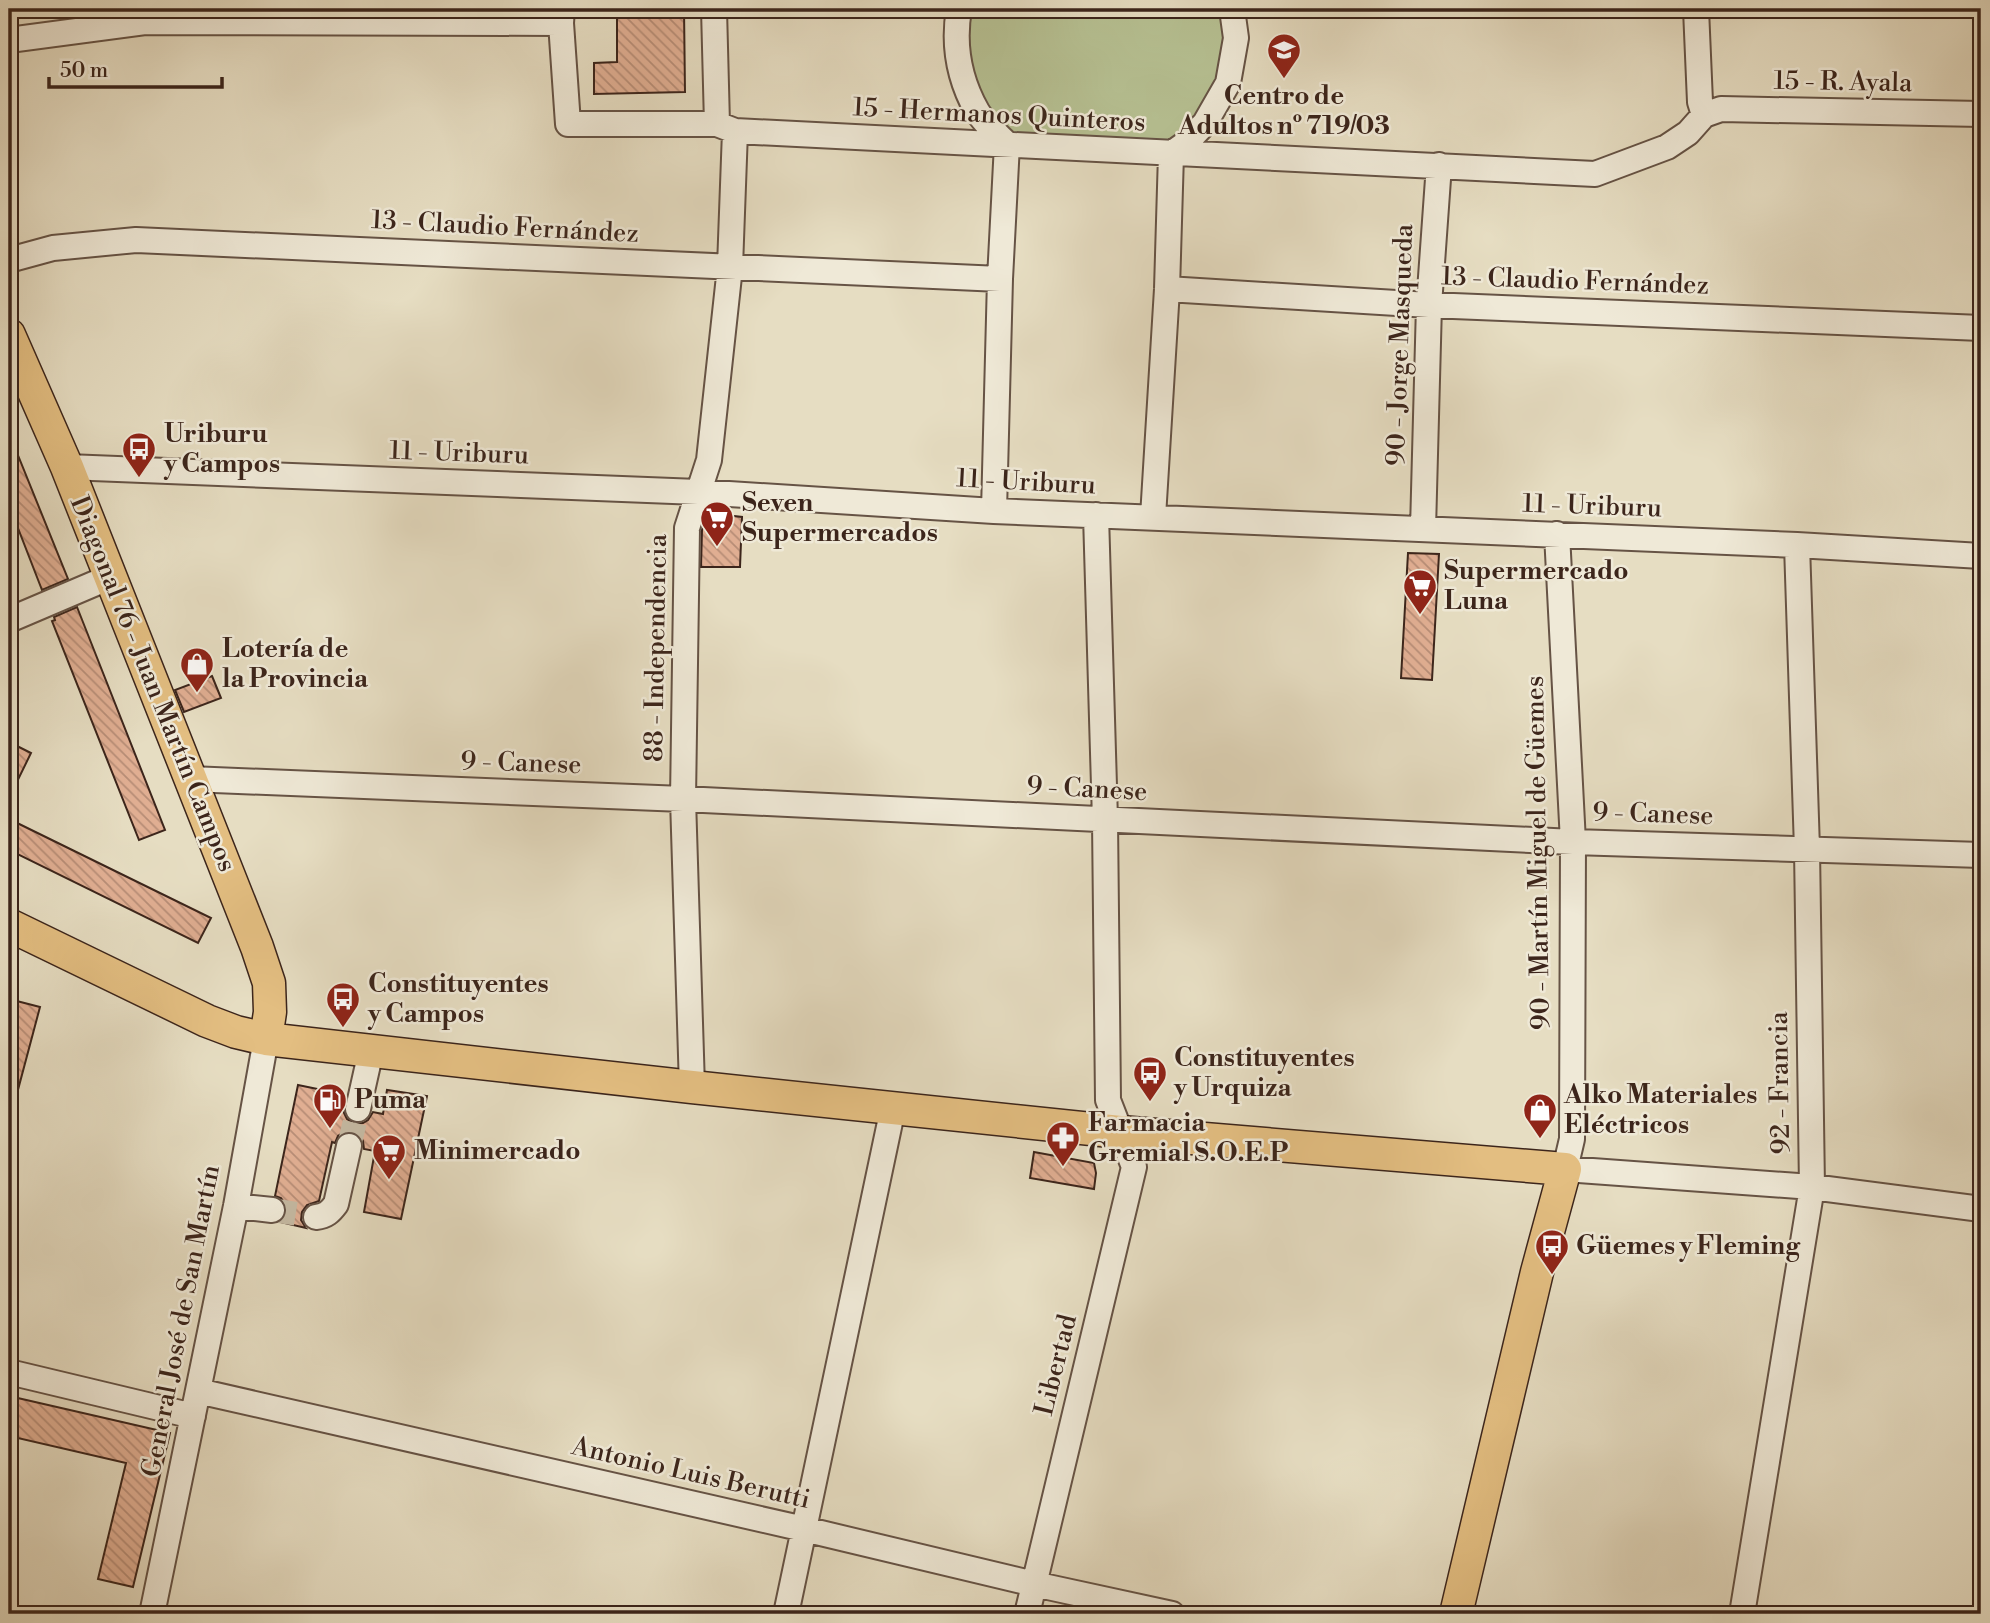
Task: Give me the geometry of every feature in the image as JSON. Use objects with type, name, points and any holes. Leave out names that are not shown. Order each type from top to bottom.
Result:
[{"type":"main road","name":"Diagonal 76 - Juan Martín Campos","points":[[9,338],[67,467],[269,983],[270,1012],[266,1039]]},
{"type":"main road","points":[[9,925],[207,1021],[266,1039],[1120,1132],[1565,1169],[1537,1272],[1456,1614]]},
{"type":"street","name":"88 - Independencia","points":[[692,1087],[683,799],[687,528],[709,460],[730,267],[726,127],[714,9]]},
{"type":"street","points":[[959,9],[955,33],[961,74],[978,112],[1007,144],[1000,279],[994,510]]},
{"type":"street","points":[[1153,517],[1167,289],[1171,154],[1205,123],[1228,83],[1236,38],[1232,9]]},
{"type":"street","points":[[1696,9],[1700,102],[1704,115]]},
{"type":"street","name":"15 - Hermanos Quinteros","points":[[561,16],[568,124],[726,127],[1171,154],[1595,174],[1667,147],[1688,133],[1704,115]]},
{"type":"street","points":[[9,40],[145,22],[561,16]]},
{"type":"street","name":"15 - R. Ayala","points":[[1704,115],[1721,109],[1981,114]]},
{"type":"street","name":"90 - Jorge Masqueda","points":[[1423,529],[1429,305],[1440,165]]},
{"type":"street","name":"13 - Claudio Fernández","points":[[9,260],[53,248],[136,240],[1000,279]]},
{"type":"street","name":"13 - Claudio Fernández","points":[[1167,289],[1429,305],[1981,328]]},
{"type":"street","name":"11 - Uriburu","points":[[67,467],[698,492],[994,510],[1797,545],[1981,556]]},
{"type":"street","name":"Libertad","points":[[1027,1614],[1134,1167],[1108,1100],[1105,820],[1096,515]]},
{"type":"street","name":"90 - Martín Miguel de Güemes","points":[[1557,534],[1573,842],[1572,1139],[1565,1169]]},
{"type":"street","name":"92 - Francia","points":[[1742,1614],[1812,1187],[1807,849],[1797,545]]},
{"type":"street","points":[[9,620],[110,577]]},
{"type":"street","name":"9 - Canese","points":[[190,779],[683,799],[1573,842],[1981,855]]},
{"type":"street","name":"General José de San Martín","points":[[152,1614],[236,1206],[266,1039]]},
{"type":"street","points":[[358,1109],[371,1051]]},
{"type":"street","points":[[786,1614],[893,1108]]},
{"type":"street","points":[[316,1217],[331,1212],[336,1204],[349,1146]]},
{"type":"street","points":[[1565,1169],[1812,1187],[1981,1209]]},
{"type":"street","points":[[236,1206],[272,1210]]},
{"type":"street","points":[[9,1373],[193,1416]]},
{"type":"street","name":"Antonio Luis Berutti","points":[[198,1391],[1172,1614]]},
{"type":"green space","points":[[959,9],[1232,9],[1236,38],[1185,144],[1007,144],[978,112]]},
{"type":"building","points":[[617,9],[684,9],[685,92],[594,94],[594,63],[617,62]]},
{"type":"building","points":[[9,433],[68,579],[42,590],[9,505]]},
{"type":"building","name":"Seven Supermercados","points":[[707,513],[742,517],[740,567],[701,567],[702,530]]},
{"type":"building","name":"Supermercado Luna","points":[[1408,553],[1439,554],[1432,680],[1401,678]]},
{"type":"building","points":[[77,607],[165,830],[139,840],[52,621],[55,620],[54,617]]},
{"type":"building","name":"Lotería de la Provincia","points":[[212,676],[221,698],[184,712],[175,690]]},
{"type":"building","points":[[9,742],[31,753],[9,798]]},
{"type":"building","points":[[9,819],[211,918],[198,943],[9,850]]},
{"type":"building","points":[[9,999],[40,1007],[15,1101],[9,1100]]},
{"type":"building","points":[[298,1085],[342,1094],[340,1105],[343,1106],[347,1119],[355,1124],[368,1120],[373,1112],[383,1114],[387,1090],[427,1096],[401,1219],[364,1212],[375,1151],[364,1149],[360,1136],[352,1131],[344,1132],[338,1136],[335,1143],[332,1142],[319,1201],[307,1205],[302,1212],[301,1220],[306,1228],[280,1222],[287,1212],[286,1205],[281,1198],[275,1196]]},
{"type":"building","name":"Farmacia Gremial S.O.E.P","points":[[1034,1152],[1094,1163],[1094,1189],[1030,1178]]},
{"type":"building","points":[[9,1396],[170,1433],[133,1587],[98,1579],[126,1463],[9,1436]]},
{"type":"tunnel","points":[[349,1146],[358,1109]]},
{"type":"tunnel","points":[[272,1210],[316,1217]]},
{"type":"place","name":"Centro de Adultos nº 719/03","points":[[1284,80]]},
{"type":"place","name":"Uriburu y Campos","points":[[139,479]]},
{"type":"place","name":"Seven Supermercados","points":[[717,548]]},
{"type":"place","name":"Supermercado Luna","points":[[1420,616]]},
{"type":"place","name":"Lotería de la Provincia","points":[[197,694]]},
{"type":"place","name":"Constituyentes y Campos","points":[[343,1029]]},
{"type":"place","name":"Constituyentes y Urquiza","points":[[1150,1103]]},
{"type":"place","name":"Puma","points":[[330,1130]]},
{"type":"place","name":"Alko Materiales Eléctricos","points":[[1540,1140]]},
{"type":"place","name":"Farmacia Gremial S.O.E.P","points":[[1063,1168]]},
{"type":"place","name":"Minimercado","points":[[389,1181]]},
{"type":"place","name":"Güemes y Fleming","points":[[1552,1276]]}]
